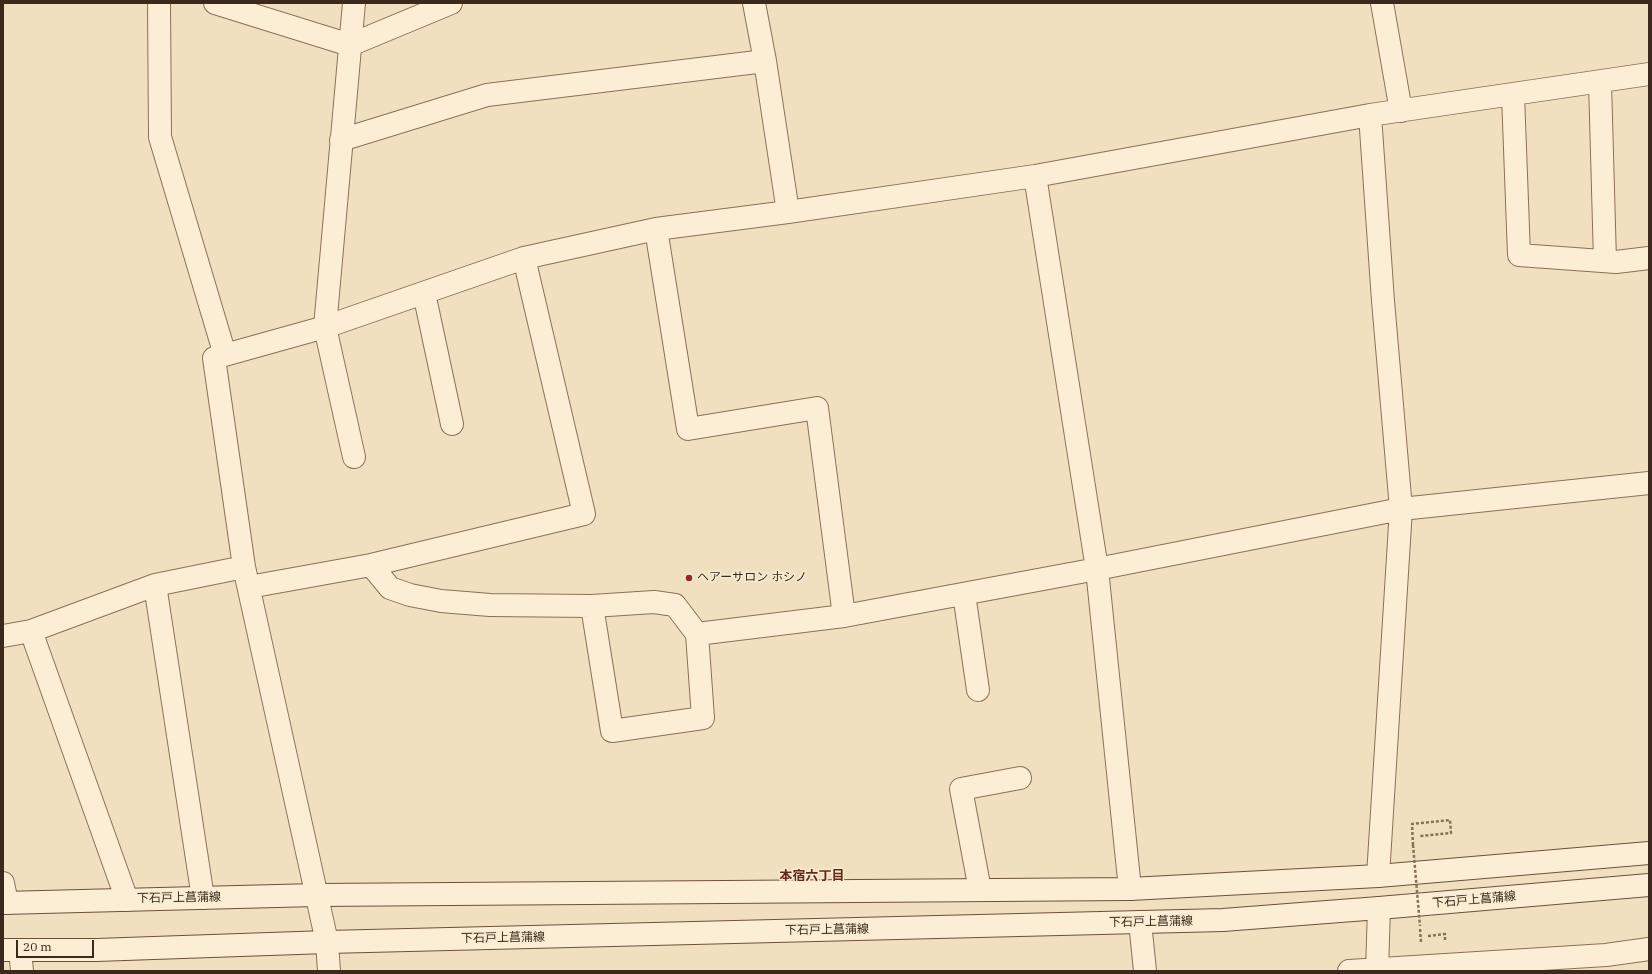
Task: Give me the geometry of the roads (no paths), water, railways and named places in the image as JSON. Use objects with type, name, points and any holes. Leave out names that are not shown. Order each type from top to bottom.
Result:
[{"type":"street","points":[[159,3],[160,137],[225,355]]},
{"type":"street","points":[[215,3],[350,45],[451,3]]},
{"type":"street","points":[[354,3],[325,327],[354,457]]},
{"type":"street","points":[[754,3],[765,61],[788,212]]},
{"type":"street","points":[[1382,3],[1401,111]]},
{"type":"street","points":[[341,140],[487,95],[765,61]]},
{"type":"street","points":[[329,971],[327,942],[246,577],[214,358],[325,327],[524,258],[656,229],[788,212],[1035,176],[1370,115],[1649,74]]},
{"type":"street","points":[[1600,82],[1606,261]]},
{"type":"street","points":[[1513,95],[1519,255],[1616,262],[1649,258]]},
{"type":"street","points":[[1370,115],[1383,301],[1401,509],[1378,876]]},
{"type":"street","points":[[1035,176],[1097,569],[1130,889]]},
{"type":"street","points":[[656,229],[688,429],[817,408],[844,616]]},
{"type":"street","points":[[3,636],[32,631],[155,585],[371,565],[584,514],[524,258]]},
{"type":"street","points":[[424,293],[452,424]]},
{"type":"street","points":[[697,634],[844,616],[1097,569],[1401,509],[1649,483]]},
{"type":"street","points":[[371,565],[390,588],[410,595],[441,601],[490,605],[592,606],[654,602],[675,605],[697,634],[703,718],[612,731],[592,606]]},
{"type":"street","points":[[155,585],[203,898]]},
{"type":"street","points":[[964,594],[978,690]]},
{"type":"street","points":[[32,631],[127,900]]},
{"type":"street","points":[[980,890],[961,789],[1020,778]]},
{"type":"street","name":"下石戸上菖蒲線","points":[[4,896],[127,900],[316,895],[1130,889],[1378,876],[1649,852]]},
{"type":"street","name":"下石戸上菖蒲線","points":[[15,957],[96,950],[327,942],[1222,920],[1649,885]]},
{"type":"street","points":[[1377,970],[1379,908]]},
{"type":"street","points":[[1140,922],[1145,971]]},
{"type":"street","points":[[1349,971],[1518,966],[1649,949]]},
{"type":"place","name":"ヘアーサロン ホシノ","points":[[689,578]]},
{"type":"district","name":"本宿六丁目","points":[[812,876]]}]
